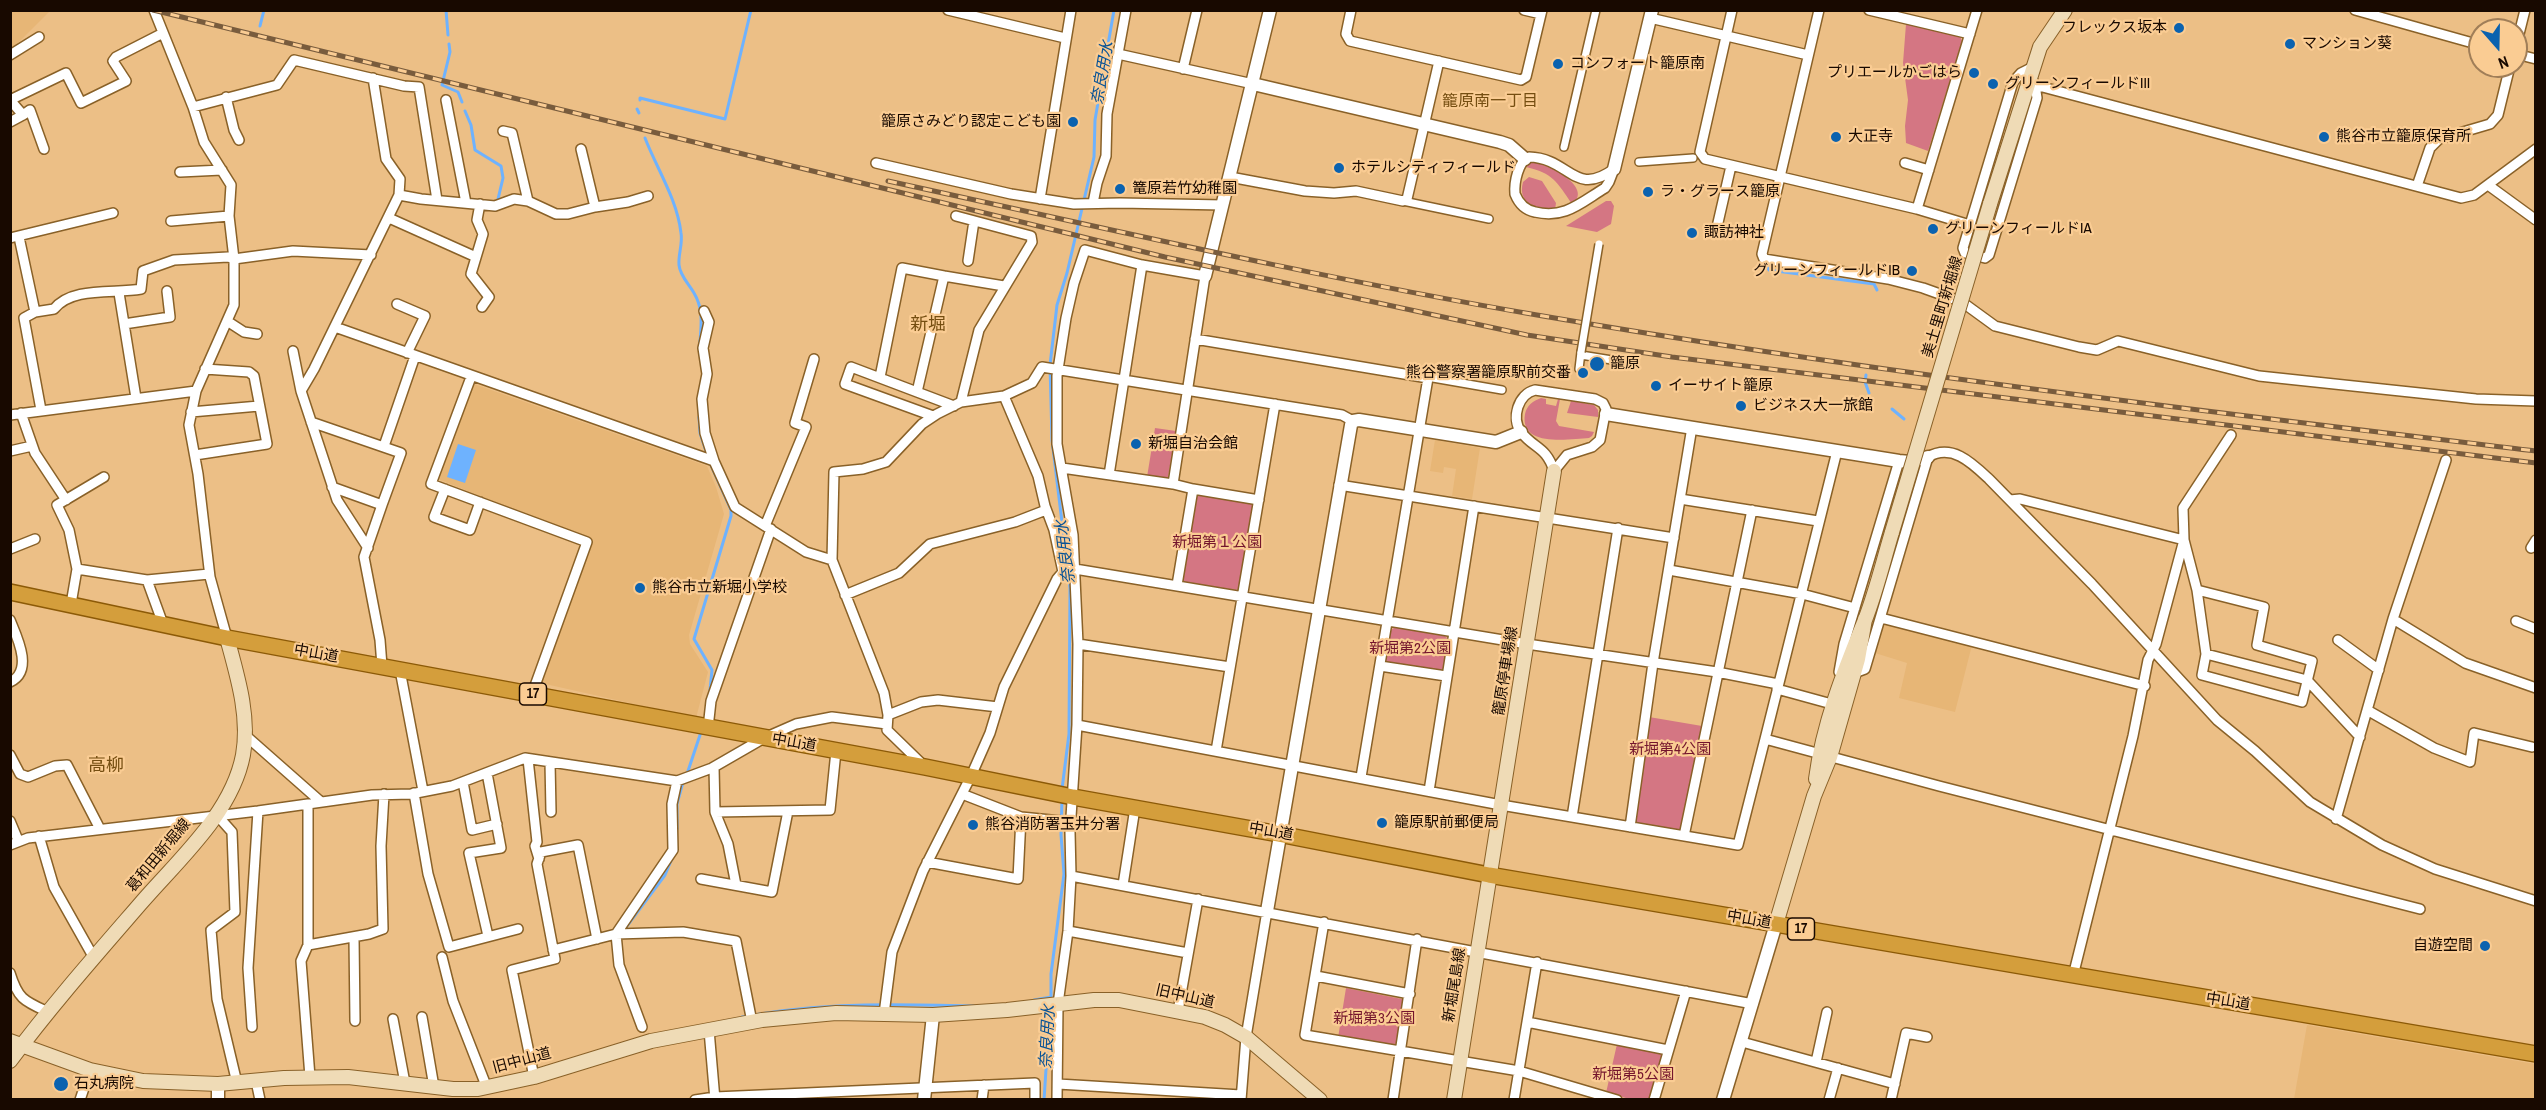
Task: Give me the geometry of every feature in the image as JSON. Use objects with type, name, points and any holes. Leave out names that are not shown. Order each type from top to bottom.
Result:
[{"type":"highway","name":"中山道","points":[[10,592],[227,638],[925,767],[1065,796],[1279,834],[1489,875],[2535,1054]]},
{"type":"main road","name":"美土里町新堀線","points":[[1776,924],[1990,204],[2033,76],[2040,47],[2065,10]]},
{"type":"main road","name":"籠原停車場線","points":[[1489,875],[1554,471]]},
{"type":"main road","name":"葛和田新堀線","points":[[10,1061],[16,1043],[48,1012],[216,814],[235,783],[244,752],[245,735],[240,691],[227,638]]},
{"type":"main road","name":"新堀尾島線","points":[[1454,1100],[1489,875]]},
{"type":"main road","name":"旧中山道","points":[[16,1043],[90,1070],[143,1081],[218,1084],[310,1077],[348,1077],[482,1092],[622,1049],[752,1022],[801,1015],[933,1014],[1094,1000],[1119,1000],[1205,1017],[1246,1037],[1320,1100]]},
{"type":"street","points":[[154,10],[193,106],[204,142],[231,185],[229,216],[234,260],[234,305],[196,391],[189,425],[195,455],[209,574],[227,638]]},
{"type":"street","points":[[948,10],[979,14],[1065,38]]},
{"type":"street","points":[[1040,199],[1071,10]]},
{"type":"street","points":[[1091,203],[1106,156],[1107,114],[1126,10]]},
{"type":"street","points":[[1183,69],[1197,10]]},
{"type":"street","points":[[1173,484],[1205,276],[1270,10]]},
{"type":"street","points":[[1351,10],[1346,34],[1350,41],[1521,80],[1526,77],[1541,13],[1524,10]]},
{"type":"street","points":[[1564,147],[1573,95],[1596,10]]},
{"type":"street","points":[[1732,10],[1700,152],[1705,159],[1917,209],[1970,225]]},
{"type":"street","points":[[1819,10],[1762,254],[1764,259],[1887,279],[1948,295],[1962,302],[1995,326],[2097,350],[2118,341],[2259,376],[2284,376],[2476,399],[2535,401]]},
{"type":"street","points":[[1869,10],[1970,34]]},
{"type":"street","points":[[1917,209],[1977,10]]},
{"type":"street","points":[[2355,10],[2468,42]]},
{"type":"street","points":[[1614,169],[1599,179],[1586,180],[1554,162],[1534,158],[1525,159],[1520,165],[1515,188],[1517,200],[1527,209],[1551,215],[1565,212],[1605,188],[1614,169],[1651,14],[1726,36],[1808,55]]},
{"type":"street","points":[[22,115],[10,100],[66,73],[81,103],[126,81],[114,66],[113,61],[116,57],[163,33]]},
{"type":"street","points":[[10,55],[39,37]]},
{"type":"street","points":[[1118,54],[1500,142],[1509,145],[1525,159]]},
{"type":"street","points":[[193,106],[277,84],[294,60],[404,86],[419,87],[437,200]]},
{"type":"street","points":[[1403,201],[1407,199],[1439,61]]},
{"type":"street","points":[[2033,76],[2037,98],[1989,255],[1985,258],[1965,253],[1963,248],[2013,82],[2021,73],[2033,76],[2417,186],[2461,198],[2474,195],[2535,149]]},
{"type":"street","points":[[301,391],[315,369],[399,195],[400,178],[386,159],[373,78]]},
{"type":"street","points":[[2417,186],[2434,143],[2439,139],[2490,123],[2498,115],[2507,78]]},
{"type":"street","points":[[226,97],[234,130],[239,140]]},
{"type":"street","points":[[447,100],[466,203]]},
{"type":"street","points":[[10,122],[30,110],[44,149]]},
{"type":"street","points":[[503,131],[512,134],[528,201]]},
{"type":"street","points":[[580,149],[595,207]]},
{"type":"street","points":[[1639,162],[1693,158]]},
{"type":"street","points":[[876,163],[1040,199],[1074,204],[1223,205]]},
{"type":"street","points":[[1905,163],[1929,170]]},
{"type":"street","points":[[1717,227],[1731,166]]},
{"type":"street","points":[[180,172],[222,170]]},
{"type":"street","points":[[1230,177],[1305,191],[1334,193],[1356,191],[1489,219]]},
{"type":"street","points":[[2488,185],[2535,220]]},
{"type":"street","points":[[399,195],[495,206],[514,199],[528,201],[556,214],[568,214],[648,196]]},
{"type":"street","points":[[480,204],[477,220],[483,234],[471,274],[489,297],[482,307]]},
{"type":"street","points":[[35,312],[15,237],[113,213]]},
{"type":"street","points":[[171,221],[229,216]]},
{"type":"street","points":[[956,216],[1031,236],[1032,242],[979,330],[957,404]]},
{"type":"street","points":[[389,218],[476,257]]},
{"type":"street","points":[[968,261],[974,220]]},
{"type":"street","points":[[1578,369],[1599,244]]},
{"type":"street","points":[[1058,1100],[1052,1005],[1068,931],[1071,876],[1063,821],[1077,725],[1078,644],[1073,535],[1056,422],[1052,368],[1085,250],[1142,265],[1205,276]]},
{"type":"street","points":[[41,410],[24,318],[35,312],[54,309],[60,300],[104,290],[119,293],[141,290],[143,271],[174,260],[228,257],[234,260],[293,251],[371,255]]},
{"type":"street","points":[[1962,302],[1976,256]]},
{"type":"street","points":[[1109,475],[1142,265]]},
{"type":"street","points":[[880,378],[902,268],[1005,286]]},
{"type":"street","points":[[918,392],[944,276]]},
{"type":"street","points":[[124,324],[170,317],[167,291]]},
{"type":"street","points":[[119,293],[135,398]]},
{"type":"street","points":[[384,446],[411,354],[425,316],[397,303]]},
{"type":"street","points":[[704,311],[709,322],[704,348],[707,379],[702,399],[705,433],[714,461],[735,507],[806,552],[832,560]]},
{"type":"street","points":[[227,321],[244,332],[257,334]]},
{"type":"street","points":[[335,327],[471,377],[714,461]]},
{"type":"street","points":[[1195,339],[1428,378],[1361,777]]},
{"type":"street","points":[[293,351],[301,391],[332,487],[337,500],[368,548]]},
{"type":"street","points":[[1581,354],[1618,361]]},
{"type":"street","points":[[708,728],[711,701],[768,528],[806,427],[795,423],[814,359]]},
{"type":"street","points":[[933,416],[845,384],[851,368],[957,404]]},
{"type":"street","points":[[925,767],[887,730],[884,693],[832,560],[834,472],[863,469],[886,462],[922,424],[933,416],[957,404],[1004,396],[1032,383],[1040,368],[1052,368],[1342,415],[1353,421],[1359,420],[1496,441],[1521,432]]},
{"type":"street","points":[[195,455],[267,444],[254,376],[249,372],[205,369]]},
{"type":"street","points":[[471,377],[431,484],[587,542],[532,694]]},
{"type":"street","points":[[1433,378],[1502,390]]},
{"type":"street","points":[[1535,390],[1595,399],[1605,406],[1602,436],[1597,444],[1567,455],[1554,471],[1547,453],[1521,432],[1518,422],[1518,406],[1526,393],[1535,390]]},
{"type":"street","points":[[10,415],[196,391]]},
{"type":"street","points":[[1004,396],[1038,476],[1046,510],[1054,530],[1063,572]]},
{"type":"street","points":[[1216,751],[1275,404]]},
{"type":"street","points":[[191,412],[260,406]]},
{"type":"street","points":[[21,413],[32,446],[66,500]]},
{"type":"street","points":[[1606,414],[1899,461],[1910,462],[1943,451],[1957,455],[1981,471],[2010,500],[2225,728],[2256,751],[2310,802],[2382,845],[2444,872],[2535,902]]},
{"type":"street","points":[[1058,1084],[1241,1097],[1246,1037],[1279,834],[1339,485],[1353,421]]},
{"type":"street","points":[[311,422],[401,453],[364,557],[380,640],[382,666]]},
{"type":"street","points":[[1630,827],[1653,663],[1692,427]]},
{"type":"street","points":[[2198,590],[2264,606],[2257,645],[2312,661],[2302,702],[2202,675],[2206,654],[2198,590],[2184,540],[2183,508],[2231,435]]},
{"type":"street","points":[[10,451],[32,446]]},
{"type":"street","points":[[1077,725],[1501,805],[1738,845],[1837,451]]},
{"type":"street","points":[[1850,671],[1865,669],[1928,457]]},
{"type":"street","points":[[2336,819],[2393,619],[2446,460]]},
{"type":"street","points":[[884,1014],[892,952],[927,862],[990,734],[1004,687],[1057,579],[1063,572],[1075,569],[1527,644],[1717,672],[1840,706],[1844,644],[1899,461]]},
{"type":"street","points":[[1062,468],[1173,484],[1259,500]]},
{"type":"street","points":[[71,604],[77,569],[69,530],[57,505],[104,477]]},
{"type":"street","points":[[1339,485],[1674,538]]},
{"type":"street","points":[[332,487],[382,506]]},
{"type":"street","points":[[446,489],[435,517],[470,530],[480,502]]},
{"type":"street","points":[[1177,585],[1193,489]]},
{"type":"street","points":[[1680,499],[1818,521]]},
{"type":"street","points":[[2010,500],[2020,499],[2184,540]]},
{"type":"street","points":[[1429,791],[1474,506]]},
{"type":"street","points":[[845,595],[899,573],[930,544],[1015,522],[1046,510]]},
{"type":"street","points":[[1684,836],[1752,510]]},
{"type":"street","points":[[1572,817],[1618,528]]},
{"type":"street","points":[[10,549],[34,539]]},
{"type":"street","points":[[2073,976],[2145,686],[2148,660],[2153,651],[2184,540]]},
{"type":"street","points":[[77,569],[147,580],[209,574]]},
{"type":"street","points":[[1669,570],[1802,594],[1855,608]]},
{"type":"street","points":[[147,580],[164,624]]},
{"type":"street","points":[[1881,618],[2145,686]]},
{"type":"street","points":[[2393,619],[2465,663],[2535,688]]},
{"type":"street","points":[[10,621],[23,653],[20,673],[10,682]]},
{"type":"street","points":[[2516,621],[2535,629]]},
{"type":"street","points":[[2338,640],[2379,670]]},
{"type":"street","points":[[1078,644],[1230,667]]},
{"type":"street","points":[[2206,654],[2307,680],[2360,737]]},
{"type":"street","points":[[1380,666],[1446,676]]},
{"type":"street","points":[[400,669],[419,792],[428,874],[449,947],[518,929]]},
{"type":"street","points":[[10,821],[14,843],[39,836],[384,794],[419,792],[463,782],[528,759],[677,781],[714,767],[764,738],[796,724],[822,718],[887,719],[921,702],[938,700],[998,707]]},
{"type":"street","points":[[2367,710],[2434,748],[2470,762],[2474,733],[2532,747]]},
{"type":"street","points":[[245,735],[321,802]]},
{"type":"street","points":[[1765,739],[2420,909]]},
{"type":"street","points":[[715,812],[830,810],[836,751]]},
{"type":"street","points":[[10,755],[15,773],[28,777],[55,766],[67,765],[100,829]]},
{"type":"street","points":[[528,759],[538,859]]},
{"type":"street","points":[[550,762],[551,812]]},
{"type":"street","points":[[714,767],[715,812],[728,844],[736,885]]},
{"type":"street","points":[[487,773],[501,848],[469,854],[488,936]]},
{"type":"street","points":[[642,1027],[619,965],[616,934],[673,850],[672,804],[677,781]]},
{"type":"street","points":[[463,782],[472,830],[497,824]]},
{"type":"street","points":[[308,945],[383,929],[381,846],[384,794]]},
{"type":"street","points":[[962,794],[1021,817],[1063,821]]},
{"type":"street","points":[[308,804],[308,945],[301,961],[310,1077]]},
{"type":"street","points":[[1123,885],[1135,808]]},
{"type":"street","points":[[252,1027],[248,968],[258,811]]},
{"type":"street","points":[[701,879],[772,892],[788,811]]},
{"type":"street","points":[[216,814],[232,832],[235,912],[211,930],[217,999],[237,1083]]},
{"type":"street","points":[[927,862],[1018,879],[1021,817]]},
{"type":"street","points":[[39,836],[54,887],[94,958]]},
{"type":"street","points":[[534,1077],[512,970],[555,959],[537,864],[540,852],[578,845],[597,939]]},
{"type":"street","points":[[1071,876],[1417,939],[1753,1004]]},
{"type":"street","points":[[1178,1011],[1198,899]]},
{"type":"street","points":[[1324,922],[1305,1035],[1460,1063],[1519,1071],[1617,1100]]},
{"type":"street","points":[[1723,1100],[1776,924]]},
{"type":"street","points":[[1068,931],[1188,953]]},
{"type":"street","points":[[553,951],[616,934],[683,932],[736,941],[752,1022]]},
{"type":"street","points":[[354,937],[355,1021]]},
{"type":"street","points":[[1393,1100],[1417,939]]},
{"type":"street","points":[[442,957],[453,1001],[482,1092]]},
{"type":"street","points":[[1514,1100],[1537,962]]},
{"type":"street","points":[[10,973],[16,991],[24,1001],[48,1012]]},
{"type":"street","points":[[1316,976],[1410,994]]},
{"type":"street","points":[[1654,1100],[1686,991]]},
{"type":"street","points":[[1816,1062],[1827,1012]]},
{"type":"street","points":[[924,1094],[933,1014]]},
{"type":"street","points":[[422,1017],[434,1087]]},
{"type":"street","points":[[393,1019],[405,1083]]},
{"type":"street","points":[[1527,1022],[1668,1050]]},
{"type":"street","points":[[710,1030],[715,1098]]},
{"type":"street","points":[[1891,1100],[1906,1033],[1927,1037]]},
{"type":"street","points":[[1742,1042],[1895,1084]]},
{"type":"street","points":[[1829,1100],[1838,1068]]},
{"type":"street","points":[[80,1100],[90,1070]]},
{"type":"street","points":[[256,1081],[260,1100]]},
{"type":"street","points":[[695,1100],[924,1094],[984,1085],[1035,1083],[1035,1100]]},
{"type":"street","points":[[218,1084],[218,1100]]},
{"type":"street","points":[[982,1100],[984,1085]]},
{"type":"shaded area","points":[[11,11],[50,11],[11,50]]},
{"type":"shaded area","name":"熊谷市立新堀小学校","points":[[474,384],[707,466],[724,514],[689,635],[690,644],[708,672],[696,718],[541,683],[593,541],[438,479]]},
{"type":"shaded area","points":[[1435,440],[1480,448],[1472,499],[1452,496],[1456,469],[1444,467],[1443,473],[1430,471]]},
{"type":"shaded area","points":[[1884,622],[1972,645],[1955,712],[1899,698],[1907,663],[1875,653]]},
{"type":"shaded area","points":[[2307,1025],[2535,1064],[2535,1099],[2294,1099]]},
{"type":"green space","points":[[1906,24],[1960,36],[1962,41],[1928,151],[1906,143],[1908,100],[1903,63]]},
{"type":"green space","points":[[1529,162],[1546,166],[1573,183],[1577,191],[1577,198],[1572,204],[1554,180],[1542,172],[1526,167]]},
{"type":"green space","points":[[1529,177],[1542,181],[1556,203],[1555,210],[1535,206],[1526,200],[1522,190],[1523,182]]},
{"type":"green space","points":[[1606,201],[1611,201],[1614,206],[1611,224],[1597,232],[1566,226]]},
{"type":"green space","points":[[1546,399],[1546,404],[1556,406],[1560,399],[1556,421],[1559,426],[1594,432],[1592,436],[1559,440],[1538,437],[1530,432],[1525,425],[1525,414],[1527,408],[1535,400]]},
{"type":"green space","points":[[1571,401],[1594,405],[1598,410],[1598,417],[1567,413]]},
{"type":"green space","points":[[1155,428],[1176,431],[1168,477],[1165,480],[1147,477]]},
{"type":"green space","name":"新堀第１公園","points":[[1198,494],[1251,503],[1253,507],[1239,588],[1236,590],[1184,582],[1181,578],[1195,496]]},
{"type":"green space","name":"新堀第2公園","points":[[1395,627],[1445,636],[1448,639],[1444,669],[1439,672],[1389,665],[1386,660],[1391,630]]},
{"type":"green space","name":"新堀第4公園","points":[[1649,717],[1702,726],[1681,828],[1677,831],[1636,824],[1633,820]]},
{"type":"green space","name":"新堀第3公園","points":[[1346,988],[1402,999],[1405,1003],[1396,1045],[1393,1047],[1338,1038]]},
{"type":"green space","name":"新堀第5公園","points":[[1617,1044],[1661,1053],[1649,1099],[1630,1099],[1606,1093]]},
{"type":"water","points":[[458,444],[476,450],[465,483],[447,477]]},
{"type":"waterway","points":[[260,26],[264,10]]},
{"type":"waterway","points":[[446,10],[448,35]]},
{"type":"waterway","points":[[640,100],[640,98],[725,119],[751,10]]},
{"type":"waterway","name":"奈良用水","points":[[1062,789],[1069,734],[1070,588],[1052,440],[1050,365],[1057,305],[1067,273],[1094,157],[1095,120],[1114,10]]},
{"type":"waterway","points":[[449,44],[450,52],[442,85],[458,92],[462,102]]},
{"type":"waterway","points":[[637,109],[639,113]]},
{"type":"waterway","points":[[465,111],[471,125],[475,150],[501,166],[503,178],[498,199]]},
{"type":"waterway","points":[[645,138],[671,196],[679,220],[681,237],[679,265],[699,305],[700,342]]},
{"type":"waterway","points":[[1767,267],[1769,270],[1874,284],[1877,290]]},
{"type":"waterway","points":[[1866,375],[1865,382],[1869,393]]},
{"type":"waterway","points":[[1892,409],[1904,419]]},
{"type":"waterway","points":[[699,417],[700,433],[706,451]]},
{"type":"waterway","points":[[710,463],[731,510],[694,639],[712,670],[710,690]]},
{"type":"waterway","points":[[687,774],[701,732]]},
{"type":"waterway","points":[[677,829],[677,804],[683,782]]},
{"type":"waterway","name":"奈良用水","points":[[1051,998],[1051,974],[1064,874],[1061,835],[1062,799]]},
{"type":"waterway","points":[[624,930],[665,875],[673,856]]},
{"type":"waterway","points":[[1034,1000],[1051,997]]},
{"type":"waterway","points":[[742,1017],[829,1006],[974,1006]]},
{"type":"waterway","name":"奈良用水","points":[[1044,1100],[1050,1008]]},
{"type":"railway","points":[[153,10],[1165,257],[1527,335],[1672,357],[2536,463]]},
{"type":"railway","points":[[888,181],[1374,285],[1662,336],[1911,373],[2536,451]]},
{"type":"place","name":"フレックス坂本","points":[[2179,28]]},
{"type":"place","name":"マンション葵","points":[[2290,44]]},
{"type":"place","name":"コンフォート籠原南","points":[[1558,64]]},
{"type":"place","name":"プリエールかごはら","points":[[1974,73]]},
{"type":"place","name":"グリーンフィールドIII","points":[[1993,84]]},
{"type":"place","name":"籠原さみどり認定こども園","points":[[1073,122]]},
{"type":"place","name":"大正寺","points":[[1836,137]]},
{"type":"place","name":"熊谷市立籠原保育所","points":[[2324,137]]},
{"type":"place","name":"ホテルシティフィールド","points":[[1339,168]]},
{"type":"place","name":"篭原若竹幼稚園","points":[[1120,189]]},
{"type":"place","name":"ラ・グラース籠原","points":[[1648,192]]},
{"type":"place","name":"グリーンフィールドIA","points":[[1933,229]]},
{"type":"place","name":"諏訪神社","points":[[1692,233]]},
{"type":"place","name":"グリーンフィールドIB","points":[[1912,271]]},
{"type":"place","name":"籠原","points":[[1597,364]]},
{"type":"place","name":"熊谷警察署籠原駅前交番","points":[[1583,373]]},
{"type":"place","name":"イーサイト籠原","points":[[1656,386]]},
{"type":"place","name":"ビジネス大一旅館","points":[[1741,406]]},
{"type":"place","name":"新堀自治会館","points":[[1136,444]]},
{"type":"place","name":"熊谷市立新堀小学校","points":[[640,588]]},
{"type":"place","name":"籠原駅前郵便局","points":[[1382,823]]},
{"type":"place","name":"熊谷消防署玉井分署","points":[[973,825]]},
{"type":"place","name":"自遊空間","points":[[2485,946]]},
{"type":"place","name":"石丸病院","points":[[61,1084]]},
{"type":"district","name":"籠原南一丁目","points":[[1490,102]]},
{"type":"district","name":"新堀","points":[[928,325]]},
{"type":"district","name":"高柳","points":[[106,766]]}]
